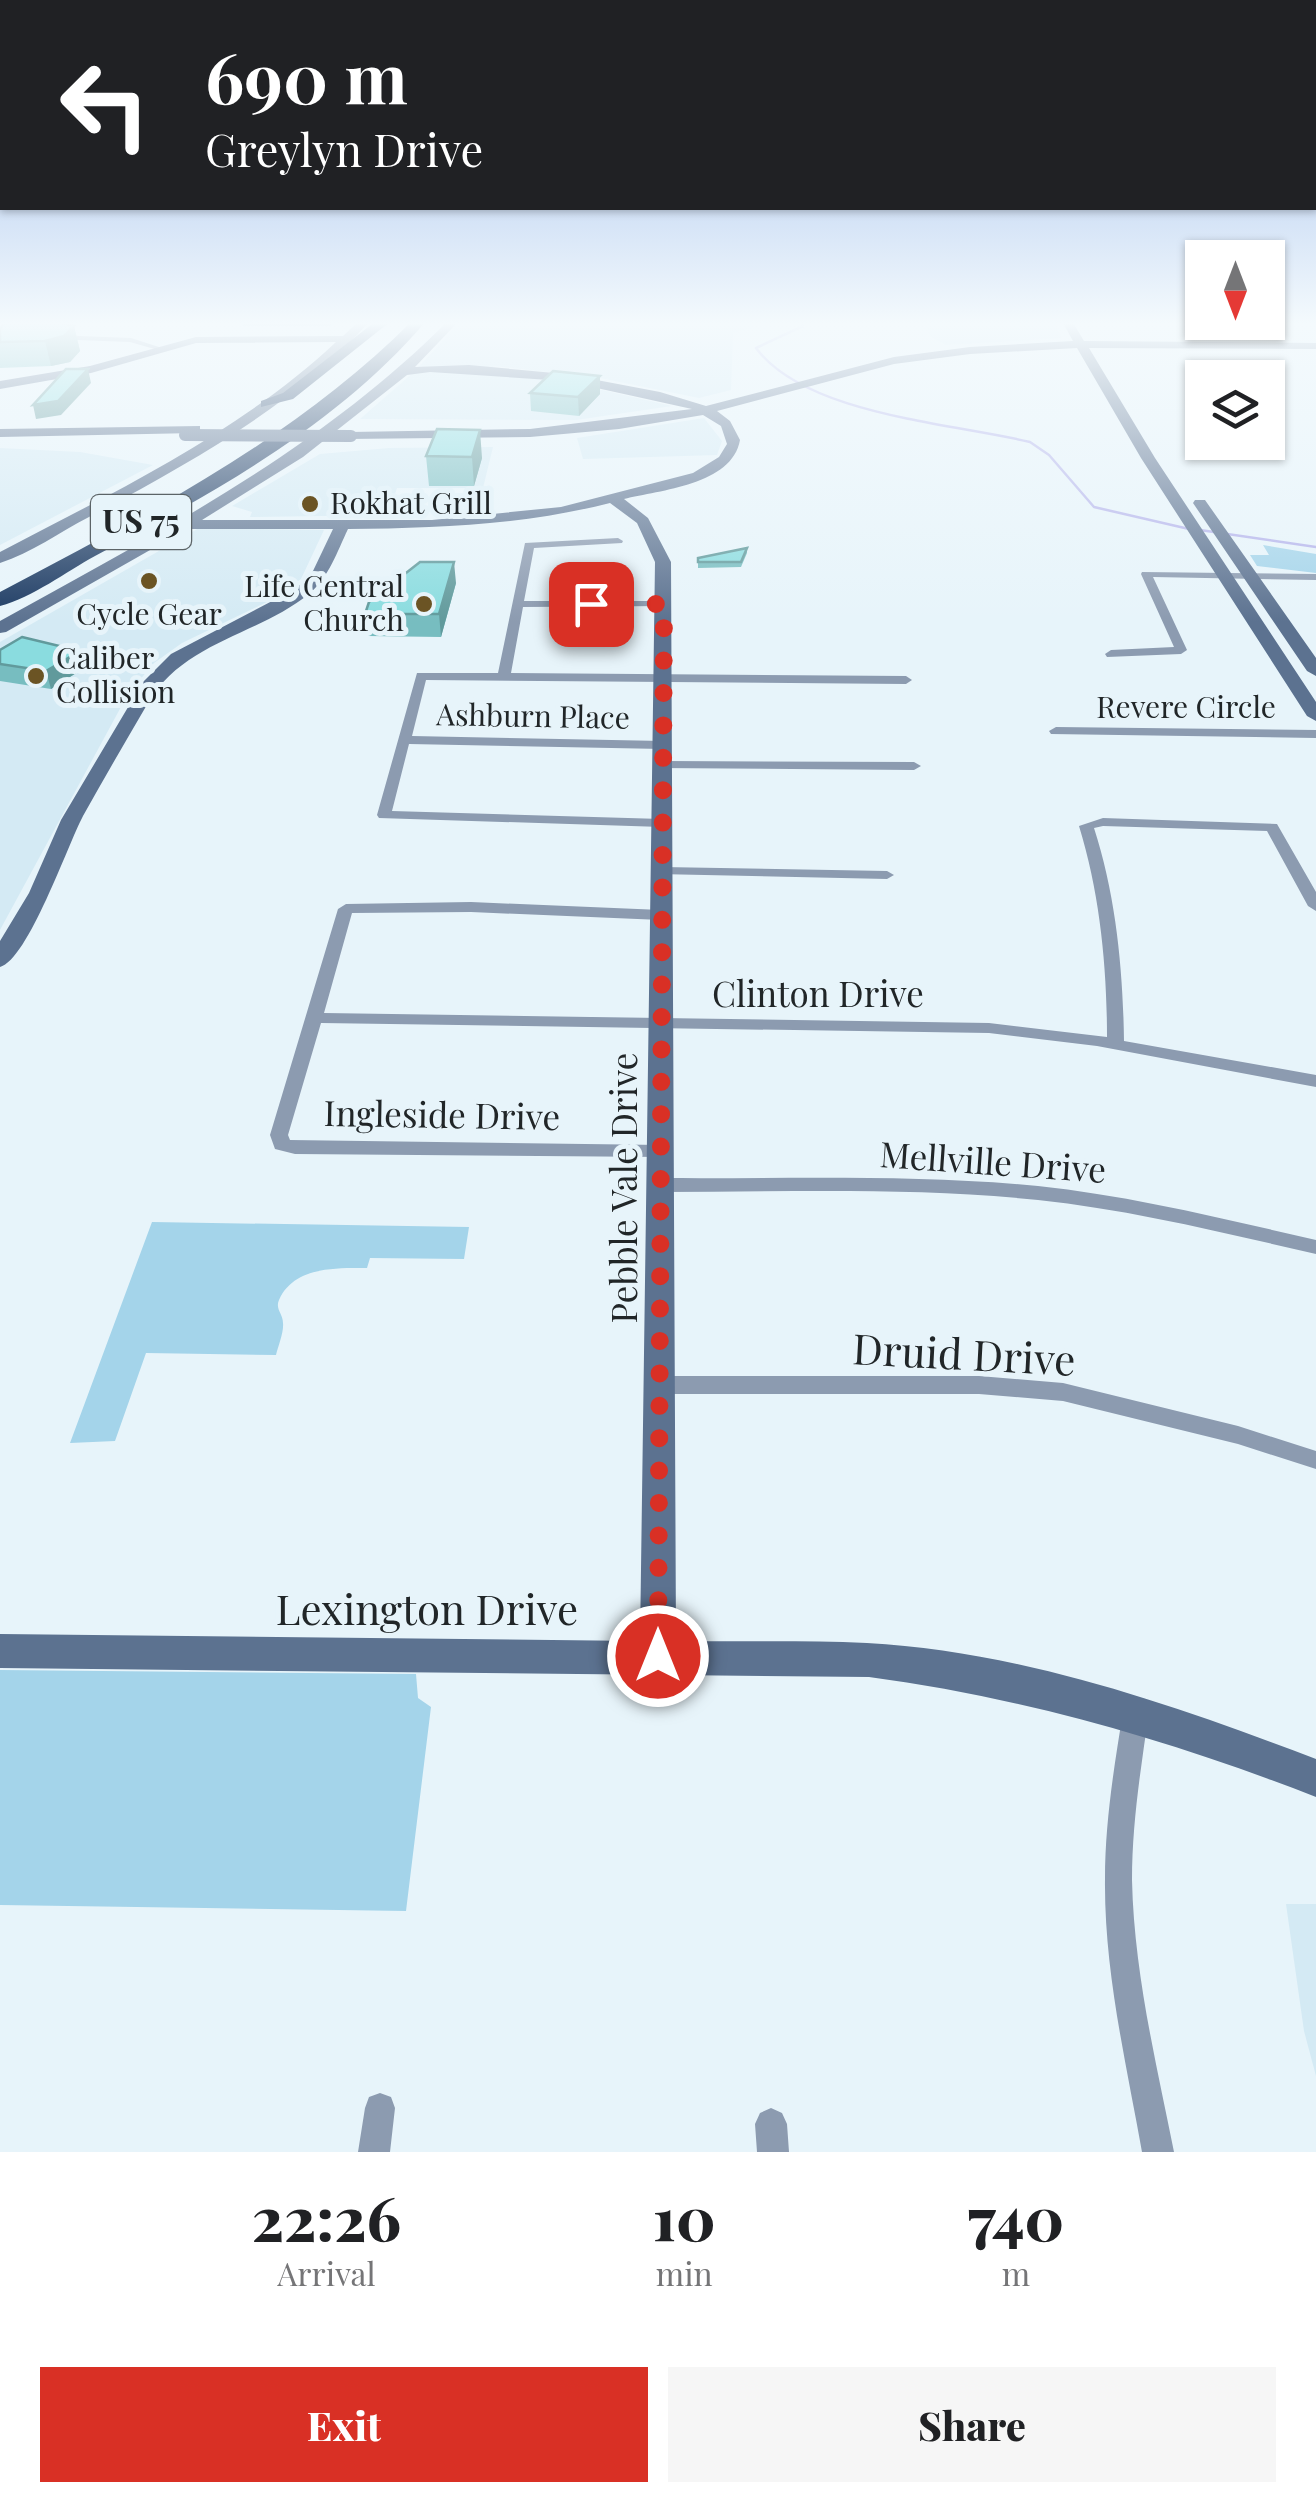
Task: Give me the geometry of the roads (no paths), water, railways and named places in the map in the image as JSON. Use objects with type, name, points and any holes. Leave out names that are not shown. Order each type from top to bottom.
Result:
[{"type":"highway","name":"US 75","points":[[0,583],[160,496],[277,421]]},
{"type":"highway","name":"US 75","points":[[0,600],[174,504],[302,421]]},
{"type":"highway","points":[[335,425],[338,421]]},
{"type":"main road","points":[[0,558],[184,458],[240,421]]},
{"type":"main road","points":[[0,628],[210,508],[340,421]]},
{"type":"main road","points":[[0,436],[190,432],[528,434],[598,421]]},
{"type":"main road","points":[[179,525],[494,519],[614,499],[684,481],[724,460],[734,444],[723,421]]},
{"type":"main road","points":[[1130,421],[1174,476]]},
{"type":"main road","points":[[1143,421],[1174,476],[1192,519],[1316,716]]},
{"type":"main road","points":[[1194,494],[1316,671]]},
{"type":"main road","name":"Pebble Vale Drive","points":[[614,499],[638,516],[657,544],[663,562],[658,1656]]},
{"type":"main road","points":[[210,508],[209,515],[248,523]]},
{"type":"main road","points":[[0,960],[40,893],[70,820],[156,677],[192,649],[304,590],[320,573],[343,523]]},
{"type":"main road","name":"Lexington Drive","points":[[0,1651],[869,1660],[956,1670],[1136,1712],[1316,1778]]},
{"type":"street","points":[[504,675],[529,545],[618,541]]},
{"type":"street","points":[[1112,654],[1181,650],[1146,574],[1316,577]]},
{"type":"street","points":[[518,604],[664,604]]},
{"type":"street","points":[[662,822],[384,815],[421,676],[906,680]]},
{"type":"street","name":"Revere Circle","points":[[1056,731],[1316,734]]},
{"type":"street","name":"Ashburn Place","points":[[402,740],[914,766]]},
{"type":"street","points":[[1116,1044],[1115,991],[1100,870],[1086,826],[1102,822],[1272,827],[1316,906]]},
{"type":"street","points":[[662,871],[888,875]]},
{"type":"street","points":[[315,1018],[346,909],[472,906],[661,915]]},
{"type":"street","name":"Clinton Drive","points":[[315,1018],[978,1027],[1116,1044],[1316,1082]]},
{"type":"street","name":"Ingleside Drive","points":[[315,1018],[279,1135],[282,1145],[662,1151]]},
{"type":"street","name":"Mellville Drive","points":[[662,1185],[946,1187],[1025,1192],[1142,1208],[1316,1246]]},
{"type":"street","name":"Druid Drive","points":[[660,1385],[979,1385],[1064,1392],[1238,1434],[1316,1460]]},
{"type":"street","points":[[1136,1712],[1120,1811],[1119,1904],[1130,2001],[1158,2152]]},
{"type":"street","points":[[374,2152],[380,2108]]},
{"type":"waterway","points":[[919,421],[1030,442],[1049,455],[1094,507],[1189,529]]},
{"type":"waterway","points":[[1200,530],[1316,547]]},
{"type":"place","name":"Rokhat Grill","points":[[310,504]]},
{"type":"place","name":"Cycle Gear","points":[[149,581]]},
{"type":"place","name":"Life Central Church","points":[[424,604]]},
{"type":"place","name":"Caliber Collision","points":[[36,676]]}]
